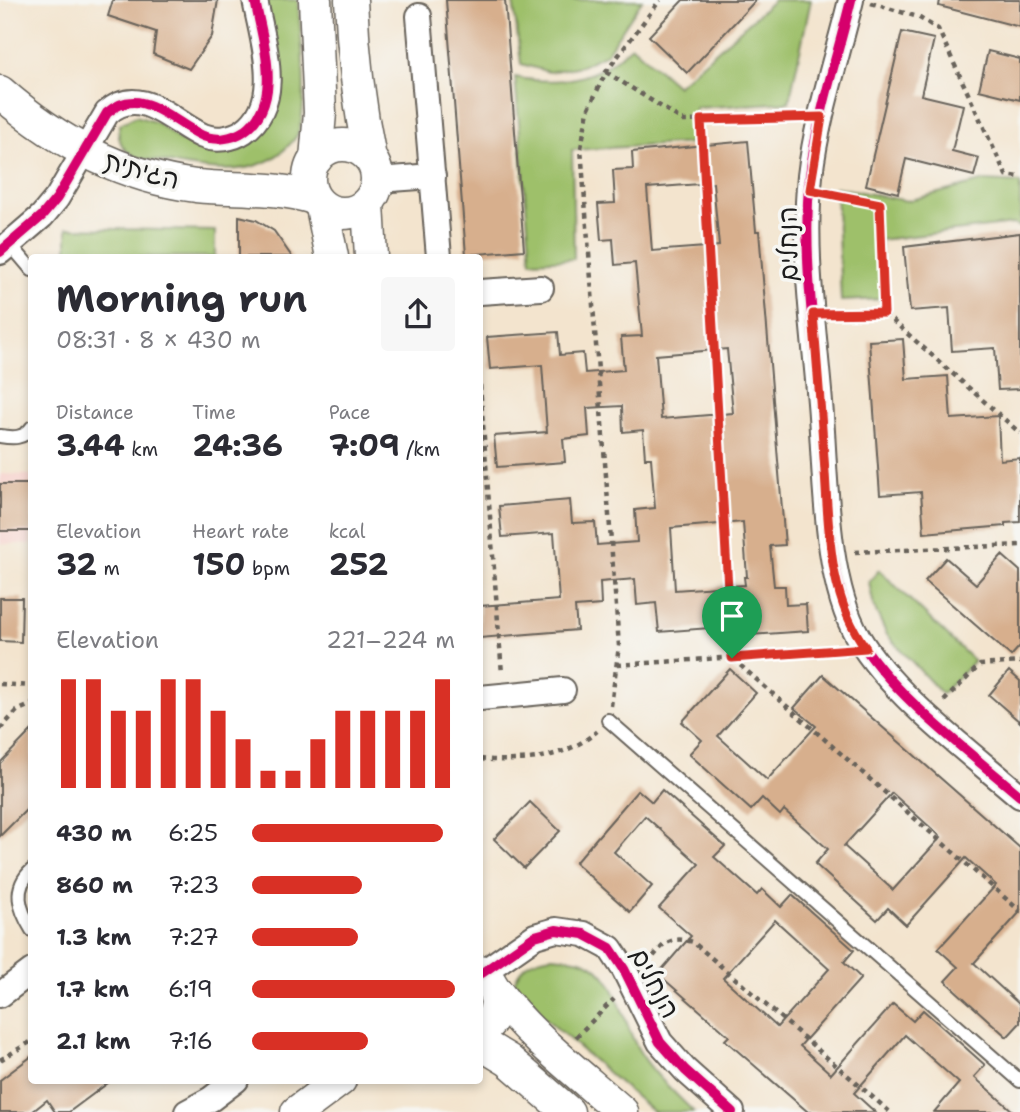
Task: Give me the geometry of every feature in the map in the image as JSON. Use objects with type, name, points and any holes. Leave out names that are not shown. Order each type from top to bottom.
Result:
[{"type":"street","points":[[5,248],[42,216],[57,198],[107,113],[117,104],[144,103],[206,137],[222,139],[238,135],[250,127],[265,104],[268,73],[255,0]]},
{"type":"street","points":[[316,0],[320,113],[316,183],[331,254]]},
{"type":"street","points":[[351,0],[353,48],[372,180],[371,254]]},
{"type":"street","name":"הנחלים","points":[[851,0],[822,117],[810,190],[808,222],[813,314],[836,578],[858,638],[886,674],[929,717],[1020,796]]},
{"type":"street","points":[[419,16],[439,254]]},
{"type":"street","name":"הגיתית","points":[[0,92],[27,116],[86,152],[135,174],[167,181],[227,188],[262,188],[293,192],[316,183]]},
{"type":"street","points":[[347,145],[359,149],[372,180],[358,211],[347,214],[332,213],[316,183],[324,150],[347,145]]},
{"type":"street","points":[[372,180],[433,176]]},
{"type":"street","points":[[483,292],[541,288]]},
{"type":"street","points":[[492,697],[564,690]]},
{"type":"street","name":"הנחלים","points":[[486,978],[535,936],[556,930],[584,934],[610,948],[631,982],[660,1042],[685,1070],[732,1112]]},
{"type":"street","points":[[0,995],[28,974]]},
{"type":"street","points":[[483,1029],[494,1015],[497,1002],[486,978]]},
{"type":"street","points":[[486,978],[517,1018],[622,1112]]},
{"type":"street","points":[[483,1045],[509,1060],[568,1112]]},
{"type":"street","points":[[187,1112],[231,1084]]},
{"type":"street","points":[[297,1112],[335,1084]]},
{"type":"lane","points":[[5,248],[28,267]]},
{"type":"lane","points":[[0,436],[20,437],[28,432]]},
{"type":"lane","points":[[608,720],[1020,1081]]},
{"type":"lane","points":[[28,874],[22,879],[18,895],[28,924]]},
{"type":"path","points":[[483,760],[542,758],[583,744],[608,720],[618,646],[581,148],[588,110],[606,72],[660,0]]},
{"type":"path","points":[[863,0],[918,17],[938,29],[1006,175],[1020,177]]},
{"type":"path","points":[[606,72],[684,121],[822,117]]},
{"type":"path","points":[[701,120],[732,658],[1020,911]]},
{"type":"path","points":[[810,190],[880,204],[884,313]]},
{"type":"path","points":[[813,314],[884,313],[1020,433]]},
{"type":"path","points":[[483,464],[492,697]]},
{"type":"path","points":[[833,553],[1020,545]]},
{"type":"path","points":[[617,665],[866,648]]},
{"type":"path","points":[[929,717],[980,665],[1020,662]]},
{"type":"path","points":[[0,684],[28,686]]},
{"type":"path","points":[[0,729],[17,711],[28,706]]},
{"type":"path","points":[[558,1056],[668,941],[681,938],[693,942],[890,1112]]},
{"type":"path","points":[[0,1060],[28,1043]]},
{"type":"shaded area","points":[[0,474],[28,475],[28,544],[0,544]]},
{"type":"green space","points":[[265,0],[298,0],[303,102],[302,119],[293,141],[272,158],[258,165],[227,170],[195,168],[144,159],[125,149],[119,138],[120,124],[136,116],[158,123],[179,140],[222,151],[241,149],[260,137],[272,116]]},
{"type":"green space","points":[[513,0],[642,0],[606,54],[581,66],[549,72],[521,64]]},
{"type":"green space","points":[[774,0],[811,0],[789,102],[695,108],[695,143],[572,150],[574,259],[531,261],[515,77],[547,81],[580,77],[605,67],[632,46],[677,86]]},
{"type":"green space","points":[[985,181],[1020,183],[1020,227],[1013,224],[880,240],[883,299],[841,301],[836,187],[907,201]]},
{"type":"green space","points":[[67,228],[215,231],[215,254],[67,254]]},
{"type":"green space","points":[[879,570],[974,661],[942,694],[887,635],[874,607],[869,582]]},
{"type":"green space","points":[[551,956],[584,961],[604,976],[617,998],[637,1047],[663,1081],[694,1112],[653,1112],[529,1004],[514,983],[520,971],[528,964]]},
{"type":"building","points":[[113,0],[218,0],[212,36],[189,69],[153,54],[156,32],[108,16]]},
{"type":"building","points":[[446,0],[505,0],[524,250],[466,254]]},
{"type":"building","points":[[683,0],[756,0],[687,73],[649,36]]},
{"type":"building","points":[[940,0],[1020,0],[1020,27],[939,6]]},
{"type":"building","points":[[902,32],[934,39],[921,95],[963,105],[952,151],[979,158],[974,176],[906,159],[898,193],[866,185]]},
{"type":"building","points":[[988,51],[1020,59],[1020,100],[979,90]]},
{"type":"building","points":[[748,141],[756,231],[759,231],[785,545],[770,546],[774,586],[785,586],[786,605],[806,604],[808,631],[749,635],[748,625],[659,632],[656,603],[637,605],[635,579],[600,582],[601,605],[575,607],[577,630],[483,638],[483,606],[559,600],[554,533],[502,537],[499,506],[570,500],[572,523],[595,522],[597,545],[637,542],[635,510],[655,508],[651,458],[645,458],[643,430],[623,432],[622,406],[587,408],[589,436],[563,439],[565,462],[497,467],[494,436],[547,432],[542,365],[490,369],[487,337],[558,332],[560,355],[583,353],[585,373],[624,370],[621,337],[642,336],[635,263],[615,265],[613,239],[601,240],[598,204],[615,203],[613,170],[633,169],[632,152]],"holes":[[[713,183],[719,246],[652,251],[647,188]],[[727,349],[733,413],[661,419],[656,355]],[[743,522],[747,577],[744,577],[745,585],[675,590],[671,528]]]},
{"type":"building","points":[[239,216],[256,220],[274,231],[290,254],[239,254]]},
{"type":"building","points":[[1020,233],[1020,389],[998,390],[995,348],[952,351],[949,308],[910,311],[904,247]]},
{"type":"building","points":[[903,339],[906,379],[948,376],[951,419],[998,416],[1000,460],[1020,458],[1020,522],[1005,523],[1005,526],[924,533],[921,492],[880,495],[869,341]]},
{"type":"building","points":[[0,484],[28,484],[28,531],[0,531]]},
{"type":"building","points":[[1002,555],[1020,571],[1020,646],[1011,656],[925,581],[946,558],[976,584]]},
{"type":"building","points":[[0,598],[22,598],[21,642],[0,641]]},
{"type":"building","points":[[730,669],[756,693],[718,736],[767,780],[816,726],[794,708],[823,675],[1020,848],[1020,912],[974,963],[1020,1005],[1020,1023],[1007,1037],[945,981],[958,967],[938,949],[996,885],[966,858],[906,925],[888,908],[877,920],[815,864],[828,849],[784,810],[780,815],[762,798],[751,810],[689,754],[702,740],[682,722]],"holes":[[[892,793],[941,837],[893,890],[844,846]]]},
{"type":"building","points":[[1009,671],[1020,681],[1020,722],[989,695]]},
{"type":"building","points":[[28,734],[28,808],[0,836],[0,763]]},
{"type":"building","points":[[638,790],[652,802],[662,790],[725,846],[714,857],[757,895],[762,889],[781,907],[792,895],[854,950],[844,962],[861,978],[800,1046],[831,1074],[893,1004],[913,1021],[923,1010],[985,1065],[974,1077],[1014,1112],[934,1112],[959,1083],[905,1035],[854,1093],[875,1112],[808,1112],[725,1040],[729,1036],[658,974],[691,936],[659,908],[699,864],[645,816],[614,852],[652,886],[630,912],[575,863]],"holes":[[[775,920],[829,969],[777,1027],[723,978]]]},
{"type":"building","points":[[530,802],[560,831],[524,868],[494,839]]},
{"type":"building","points":[[28,1059],[28,1084],[107,1084],[69,1112],[55,1112],[47,1100],[32,1112],[0,1112],[0,1080]]},
{"type":"cycle path","points":[[0,252],[42,216],[57,198],[107,113],[119,105],[144,103],[203,136],[219,139],[239,134],[257,119],[264,104],[268,70],[255,0]]},
{"type":"cycle path","points":[[851,0],[817,131],[810,176],[807,233],[828,524],[839,586],[858,637],[890,680],[933,722],[1020,796]]},
{"type":"cycle path","points":[[483,972],[535,936],[556,930],[584,934],[610,948],[624,969],[660,1042],[685,1070],[732,1112]]},
{"type":"route","points":[[822,117],[810,176],[810,190],[880,204],[884,313],[813,314],[836,578],[845,608],[858,638],[866,648],[732,658],[701,120],[822,117]]}]
